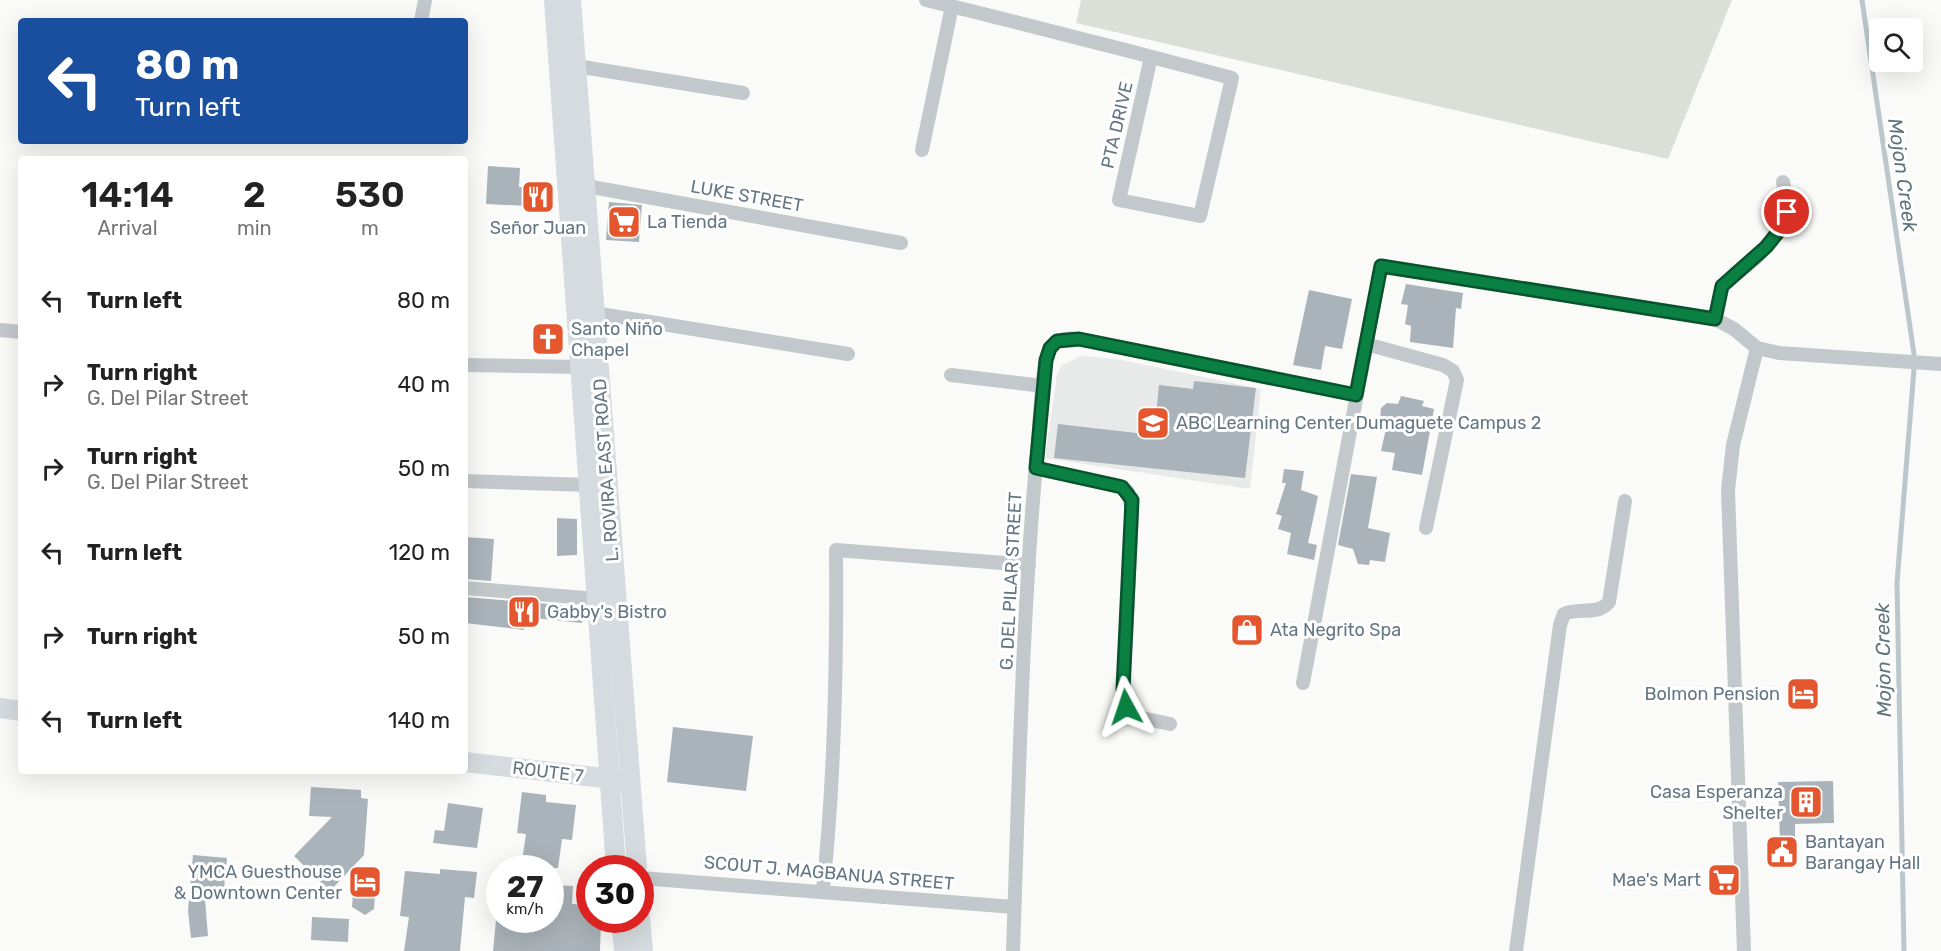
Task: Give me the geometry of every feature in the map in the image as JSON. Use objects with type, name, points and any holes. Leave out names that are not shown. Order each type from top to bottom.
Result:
[{"type":"main road","name":"L. ROVIRA EAST ROAD","points":[[554,0],[572,134],[602,536],[630,781],[636,855]]},
{"type":"main road","name":"L. ROVIRA EAST ROAD","points":[[571,0],[576,66],[572,134],[586,186],[594,313],[581,367],[589,485],[602,536],[597,599],[615,855]]},
{"type":"main road","points":[[0,708],[18,711]]},
{"type":"main road","name":"ROUTE 7","points":[[468,762],[630,781]]},
{"type":"main road","points":[[622,933],[624,951]]},
{"type":"main road","points":[[641,933],[643,951]]},
{"type":"street","points":[[422,18],[425,0]]},
{"type":"street","points":[[926,0],[1151,57]]},
{"type":"street","points":[[922,150],[952,6]]},
{"type":"street","name":"PTA DRIVE","points":[[1151,57],[1232,78],[1200,216],[1119,200],[1151,57]]},
{"type":"street","points":[[576,66],[744,93]]},
{"type":"street","points":[[1715,319],[1722,286],[1758,256],[1783,226],[1787,201],[1783,182]]},
{"type":"street","name":"LUKE STREET","points":[[586,186],[901,243]]},
{"type":"street","points":[[1303,683],[1381,266],[1715,319],[1734,329],[1757,348],[1800,355],[1941,364]]},
{"type":"street","points":[[594,313],[848,354]]},
{"type":"street","points":[[0,330],[18,332]]},
{"type":"street","name":"G. DEL PILAR STREET","points":[[1013,951],[1029,565],[1043,386],[1050,348],[1057,341],[1067,338],[1356,395]]},
{"type":"street","points":[[1366,344],[1443,365],[1453,370],[1457,380],[1426,528]]},
{"type":"street","points":[[1744,951],[1728,490],[1733,445],[1757,348]]},
{"type":"street","points":[[468,365],[581,367]]},
{"type":"street","points":[[951,375],[1043,386]]},
{"type":"street","points":[[1036,468],[1122,487],[1128,492],[1132,513],[1124,698],[1133,716],[1170,724]]},
{"type":"street","points":[[468,482],[589,485]]},
{"type":"street","points":[[1516,951],[1560,625],[1564,615],[1571,611],[1596,610],[1604,608],[1609,602],[1625,501]]},
{"type":"street","points":[[823,890],[831,816],[835,724],[836,550],[1029,565]]},
{"type":"street","points":[[468,588],[597,599]]},
{"type":"street","name":"SCOUT J. MAGBANUA STREET","points":[[654,879],[823,890],[1014,907]]},
{"type":"shaded area","points":[[1081,0],[1732,0],[1668,159],[1076,23]]},
{"type":"shaded area","name":"ABC Learning Center Dumaguete Campus 2","points":[[1081,356],[1117,359],[1261,389],[1250,489],[1045,458],[1057,374],[1062,365]]},
{"type":"building","points":[[488,166],[520,168],[519,187],[548,189],[547,207],[486,204]]},
{"type":"building","name":"La Tienda","points":[[609,202],[642,205],[639,242],[606,240]]},
{"type":"building","points":[[1406,284],[1463,293],[1461,309],[1456,308],[1453,348],[1410,342],[1411,326],[1405,324],[1408,305],[1401,304]]},
{"type":"building","points":[[1309,290],[1352,299],[1342,349],[1325,346],[1321,370],[1293,365]]},
{"type":"building","points":[[1194,381],[1256,388],[1245,478],[1054,458],[1058,424],[1154,435],[1159,385],[1193,389]]},
{"type":"building","points":[[1401,396],[1424,401],[1422,406],[1434,409],[1422,475],[1392,470],[1395,453],[1381,451],[1387,424],[1380,420],[1381,408],[1387,403],[1398,404]]},
{"type":"building","points":[[1284,469],[1304,471],[1301,490],[1318,496],[1308,543],[1317,545],[1314,560],[1287,554],[1291,533],[1278,529],[1282,516],[1276,514],[1286,483],[1282,483]]},
{"type":"building","points":[[1351,474],[1377,477],[1368,528],[1390,533],[1385,562],[1370,560],[1369,565],[1358,564],[1353,549],[1338,545]]},
{"type":"building","points":[[557,518],[577,519],[577,555],[557,556]]},
{"type":"building","points":[[468,537],[494,539],[491,581],[468,579]]},
{"type":"building","points":[[468,597],[584,607],[582,623],[525,617],[524,630],[468,623]]},
{"type":"building","points":[[673,727],[753,736],[746,791],[667,782]]},
{"type":"building","name":"Casa Esperanza Shelter","points":[[1833,781],[1834,823],[1795,824],[1795,862],[1770,862],[1770,841],[1780,841],[1778,782]]},
{"type":"building","points":[[311,787],[361,790],[361,798],[368,799],[364,855],[330,891],[294,856],[332,817],[309,816]]},
{"type":"building","points":[[522,792],[546,795],[546,802],[576,805],[572,840],[562,839],[560,855],[523,855],[526,834],[517,833]]},
{"type":"building","points":[[448,803],[483,808],[477,848],[433,843],[435,830],[444,831]]},
{"type":"building","points":[[193,855],[227,858],[224,889],[204,887],[208,936],[191,938],[188,911]]},
{"type":"building","name":"YMCA Guesthouse & Downtown Center","points":[[355,866],[377,868],[374,909],[365,915],[352,907]]},
{"type":"building","points":[[440,869],[477,872],[474,898],[465,897],[460,951],[404,951],[409,917],[400,916],[405,871],[440,874]]},
{"type":"building","points":[[564,886],[573,886],[572,904],[576,904],[576,933],[601,933],[600,951],[493,951],[495,933],[564,933]]},
{"type":"building","points":[[312,917],[349,919],[348,942],[311,940]]},
{"type":"waterway","name":"Mojon Creek","points":[[1862,0],[1914,354]]},
{"type":"waterway","name":"Mojon Creek","points":[[1904,951],[1897,583],[1914,369]]},
{"type":"place","name":"Señor Juan","points":[[538,197]]},
{"type":"place","name":"La Tienda","points":[[624,222]]},
{"type":"place","name":"Santo Niño Chapel","points":[[548,339]]},
{"type":"place","name":"ABC Learning Center Dumaguete Campus 2","points":[[1153,423]]},
{"type":"place","name":"Gabby's Bistro","points":[[524,612]]},
{"type":"place","name":"Ata Negrito Spa","points":[[1247,630]]},
{"type":"place","name":"Bolmon Pension","points":[[1803,694]]},
{"type":"place","name":"Casa Esperanza Shelter","points":[[1806,802]]},
{"type":"place","name":"Bantayan Barangay Hall","points":[[1782,852]]},
{"type":"place","name":"Mae's Mart","points":[[1724,880]]},
{"type":"place","name":"YMCA Guesthouse & Downtown Center","points":[[365,882]]},
{"type":"route","points":[[1126,707],[1123,689],[1132,500],[1122,487],[1036,468],[1046,360],[1050,348],[1057,341],[1067,338],[1079,339],[1356,395],[1381,266],[1715,319],[1717,300],[1722,286],[1766,247],[1783,226],[1787,212]]}]
